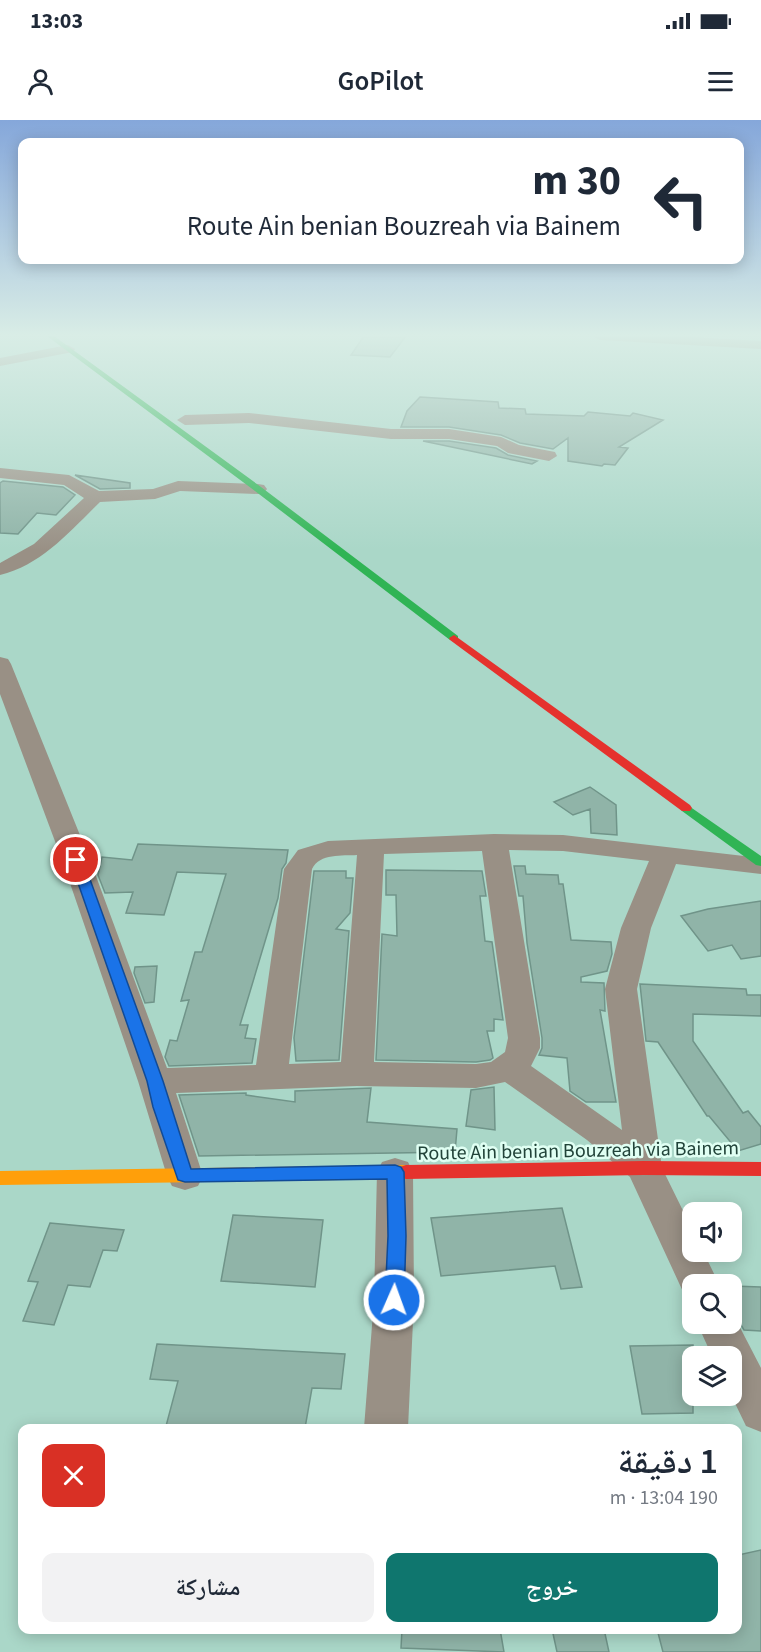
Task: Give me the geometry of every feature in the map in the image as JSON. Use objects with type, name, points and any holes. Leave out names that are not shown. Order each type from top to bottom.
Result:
[{"type":"main road","points":[[152,407],[506,677],[761,864]]},
{"type":"main road","points":[[166,407],[348,540]]},
{"type":"main road","name":"Route Ain benian Bouzreah via Bainem","points":[[0,1178],[761,1168]]},
{"type":"street","points":[[185,420],[272,419],[391,434],[449,434],[511,438],[512,448],[549,456]]},
{"type":"street","points":[[0,473],[69,480],[95,497],[155,494],[178,486],[258,489]]},
{"type":"street","points":[[0,569],[11,566],[41,548],[95,497]]},
{"type":"street","points":[[0,664],[76,860],[155,1081],[161,1107],[185,1176]]},
{"type":"street","points":[[271,1077],[299,864],[309,855],[325,849],[494,842],[563,843],[761,864]]},
{"type":"street","points":[[155,1081],[357,1074],[476,1076],[490,1075],[509,1068],[521,1057],[524,1038],[494,842]]},
{"type":"street","points":[[357,1074],[371,847]]},
{"type":"street","points":[[666,854],[636,928],[621,989],[644,1168],[694,1274]]},
{"type":"street","points":[[509,1068],[599,1131],[644,1168]]},
{"type":"street","points":[[386,1424],[392,1364],[397,1236],[395,1172]]},
{"type":"street","points":[[722,1334],[761,1412]]},
{"type":"building","points":[[410,407],[499,407],[525,409],[526,414],[584,416],[588,412],[630,416],[633,413],[663,420],[619,447],[628,448],[615,465],[604,464],[602,466],[568,461],[568,438],[553,449],[520,443],[501,435],[449,427],[401,427]]},
{"type":"building","points":[[423,441],[449,441],[496,448],[508,455],[537,461],[532,464]]},
{"type":"building","points":[[75,475],[130,483],[130,488],[100,489]]},
{"type":"building","points":[[3,481],[63,487],[75,495],[56,515],[37,513],[18,534],[0,533],[0,483]]},
{"type":"building","points":[[590,787],[616,805],[617,835],[591,833],[590,809],[573,815],[554,802]]},
{"type":"building","points":[[138,844],[288,850],[286,863],[282,869],[278,898],[240,1025],[248,1025],[245,1038],[256,1039],[252,1063],[169,1066],[165,1057],[170,1040],[177,1041],[189,1000],[181,1001],[195,952],[202,952],[226,874],[177,872],[164,915],[126,913],[133,892],[105,893],[98,875],[102,857],[132,860]]},
{"type":"building","points":[[514,866],[525,866],[526,874],[558,875],[559,884],[563,884],[571,940],[611,942],[612,954],[607,971],[581,977],[581,982],[604,983],[605,1011],[600,1010],[616,1102],[586,1102],[570,1091],[567,1058],[539,1055],[542,1038],[527,943],[523,896],[519,896]]},
{"type":"building","points":[[386,870],[482,871],[486,896],[480,896],[485,941],[492,942],[503,1020],[494,1019],[494,1031],[487,1031],[493,1058],[490,1060],[476,1062],[376,1060],[382,934],[397,936],[396,895],[386,895]]},
{"type":"building","points":[[314,871],[346,871],[346,878],[353,878],[350,913],[336,929],[349,931],[339,1060],[296,1061],[294,1038]]},
{"type":"building","points":[[761,901],[761,956],[741,959],[732,945],[708,951],[681,916],[708,909]]},
{"type":"building","points":[[157,966],[154,1002],[145,1003],[134,973],[135,967]]},
{"type":"building","points":[[640,984],[746,989],[747,995],[761,995],[761,1016],[693,1014],[693,1041],[743,1113],[748,1111],[761,1127],[761,1144],[738,1151],[707,1116],[658,1042],[646,1041]]},
{"type":"building","points":[[494,1087],[495,1130],[466,1126],[471,1090]]},
{"type":"building","points":[[371,1088],[367,1122],[457,1129],[455,1152],[199,1156],[179,1095],[246,1093],[246,1095],[295,1102],[295,1091]]},
{"type":"building","points":[[562,1208],[582,1287],[561,1289],[555,1266],[441,1276],[431,1218]]},
{"type":"building","points":[[233,1215],[323,1220],[315,1287],[221,1281]]},
{"type":"building","points":[[50,1223],[124,1230],[117,1251],[103,1250],[90,1287],[68,1285],[54,1325],[23,1321],[38,1282],[28,1281]]},
{"type":"building","points":[[742,1286],[761,1287],[761,1331],[744,1330],[742,1327]]},
{"type":"building","points":[[157,1344],[345,1354],[341,1389],[312,1388],[306,1424],[167,1424],[178,1381],[150,1379]]},
{"type":"building","points":[[693,1345],[682,1346],[682,1406],[693,1406],[693,1413],[642,1414],[630,1346]]},
{"type":"building","points":[[761,1550],[761,1652],[663,1652],[658,1634],[742,1634],[742,1554]]},
{"type":"building","points":[[402,1634],[501,1634],[504,1652],[401,1648]]},
{"type":"building","points":[[553,1634],[605,1634],[609,1652],[557,1652]]},
{"type":"traffic: fast","points":[[147,407],[454,638]]},
{"type":"traffic: fast","points":[[686,808],[761,862]]},
{"type":"traffic: slow","points":[[0,1178],[406,1172]]},
{"type":"traffic: jam","points":[[454,638],[686,808]]},
{"type":"traffic: jam","points":[[406,1172],[644,1168],[761,1169]]},
{"type":"route","points":[[76,860],[155,1081],[161,1107],[185,1176],[395,1172],[397,1236],[394,1300]]}]
